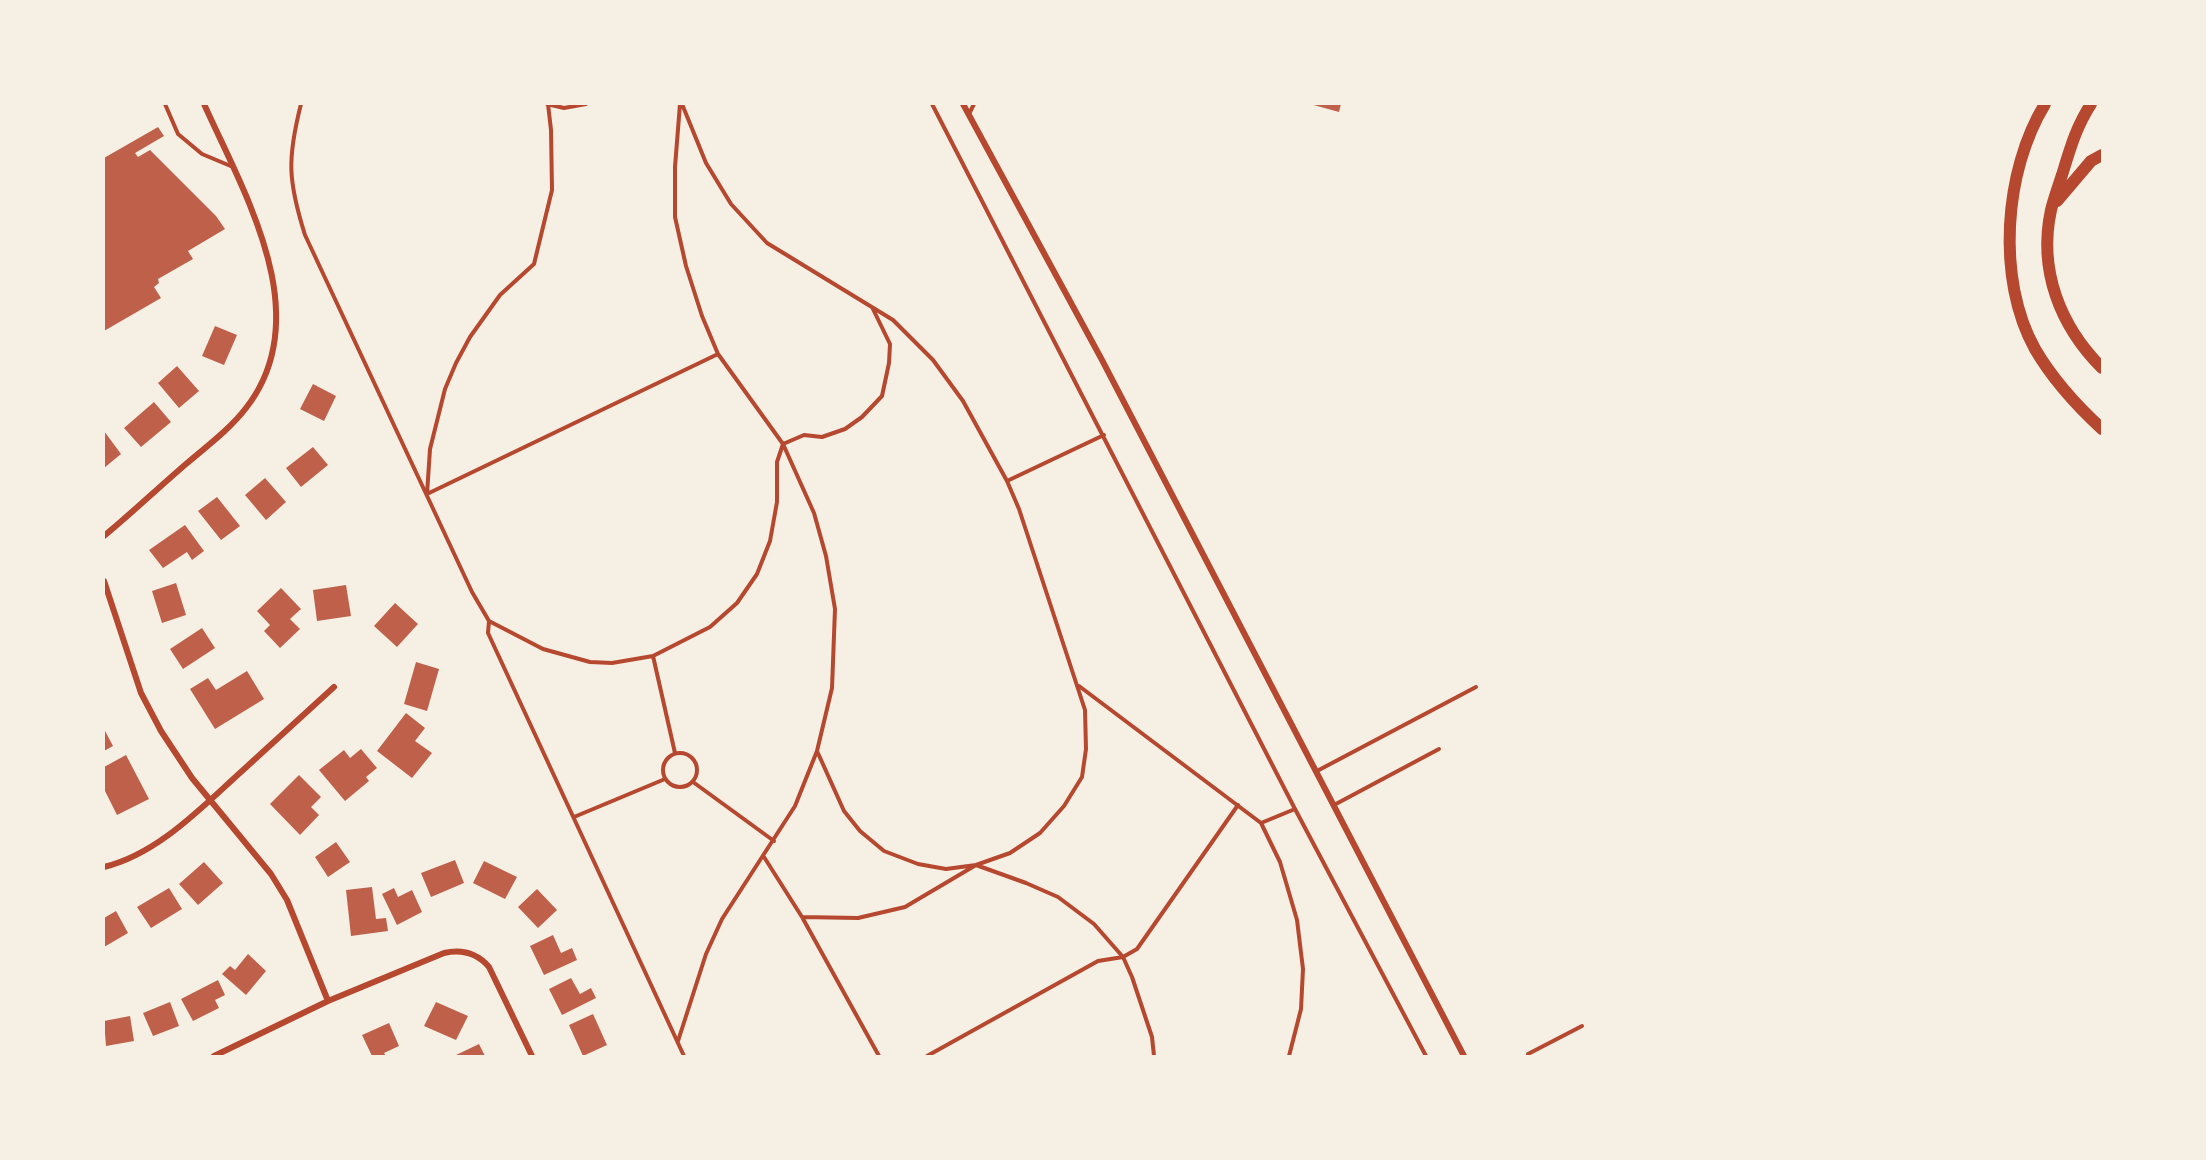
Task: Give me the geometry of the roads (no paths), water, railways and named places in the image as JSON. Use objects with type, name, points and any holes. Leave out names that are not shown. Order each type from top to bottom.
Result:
[{"type":"main road","points":[[2045,104],[2033,124],[2022,156],[2011,209],[2010,259],[2019,306],[2034,348],[2062,390],[2103,429]]},
{"type":"main road","points":[[2103,112],[2088,104],[2075,130],[2051,209],[2048,261],[2056,302],[2073,333],[2103,368]]},
{"type":"main road","points":[[2051,209],[2071,182],[2091,161],[2103,155]]},
{"type":"street","points":[[104,536],[234,422],[247,407],[267,371],[276,332],[275,290],[254,214],[204,104]]},
{"type":"street","points":[[963,104],[1102,360],[1464,1056]]},
{"type":"street","points":[[104,581],[141,693],[178,756],[210,800],[271,874],[287,900],[328,1002]]},
{"type":"street","points":[[104,867],[152,847],[210,800],[334,687]]},
{"type":"street","points":[[214,1056],[328,1002],[444,953],[465,952],[478,957],[489,967],[532,1056]]},
{"type":"lane","points":[[165,104],[178,134],[202,154],[233,167]]},
{"type":"lane","points":[[302,104],[294,134],[290,166],[294,200],[305,235],[472,592],[489,621],[543,649],[590,662],[612,663],[653,656],[710,627],[737,603],[758,574],[770,541],[777,502],[777,462],[783,444],[804,435],[822,437],[845,429],[862,417],[882,396],[891,344],[872,306]]},
{"type":"lane","points":[[427,494],[430,449],[445,389],[456,363],[470,337],[500,295],[534,264],[552,190],[551,130],[547,104],[564,108],[586,104]]},
{"type":"lane","points":[[681,104],[706,163],[731,204],[760,236],[767,243],[893,320],[933,360],[963,401],[1019,509],[1078,685],[1084,710],[1086,749],[1082,777],[1064,806],[1040,833],[1010,853],[976,865],[905,907],[858,918],[802,917]]},
{"type":"lane","points":[[678,1042],[706,954],[722,919],[795,806],[818,751],[832,688],[835,609],[826,556],[814,513],[783,444],[718,354],[702,316],[686,266],[675,217],[675,167],[681,104]]},
{"type":"lane","points":[[932,104],[1295,809],[1426,1056]]},
{"type":"lane","points":[[969,114],[974,104]]},
{"type":"lane","points":[[427,494],[718,354]]},
{"type":"lane","points":[[1007,482],[1104,435]]},
{"type":"lane","points":[[489,621],[488,633],[684,1056]]},
{"type":"lane","points":[[653,656],[675,753]]},
{"type":"lane","points":[[1078,685],[1261,823],[1280,862],[1296,920],[1303,969],[1301,1010],[1289,1056]]},
{"type":"lane","points":[[1317,771],[1476,687]]},
{"type":"lane","points":[[1334,805],[1439,749]]},
{"type":"lane","points":[[818,751],[844,811],[860,831],[884,851],[918,864],[946,869],[976,865],[1058,897],[1094,924],[1123,957],[1152,1037],[1154,1056]]},
{"type":"lane","points":[[684,752],[692,757],[697,765],[697,774],[693,782],[685,787],[676,787],[663,775],[662,766],[667,758],[675,753],[684,752]]},
{"type":"lane","points":[[573,817],[665,779]]},
{"type":"lane","points":[[693,782],[774,841]]},
{"type":"lane","points":[[927,1056],[1098,961],[1123,957],[1137,949],[1238,805]]},
{"type":"lane","points":[[1261,823],[1295,809]]},
{"type":"lane","points":[[764,857],[802,917],[879,1056]]},
{"type":"lane","points":[[1528,1054],[1582,1026]]}]
